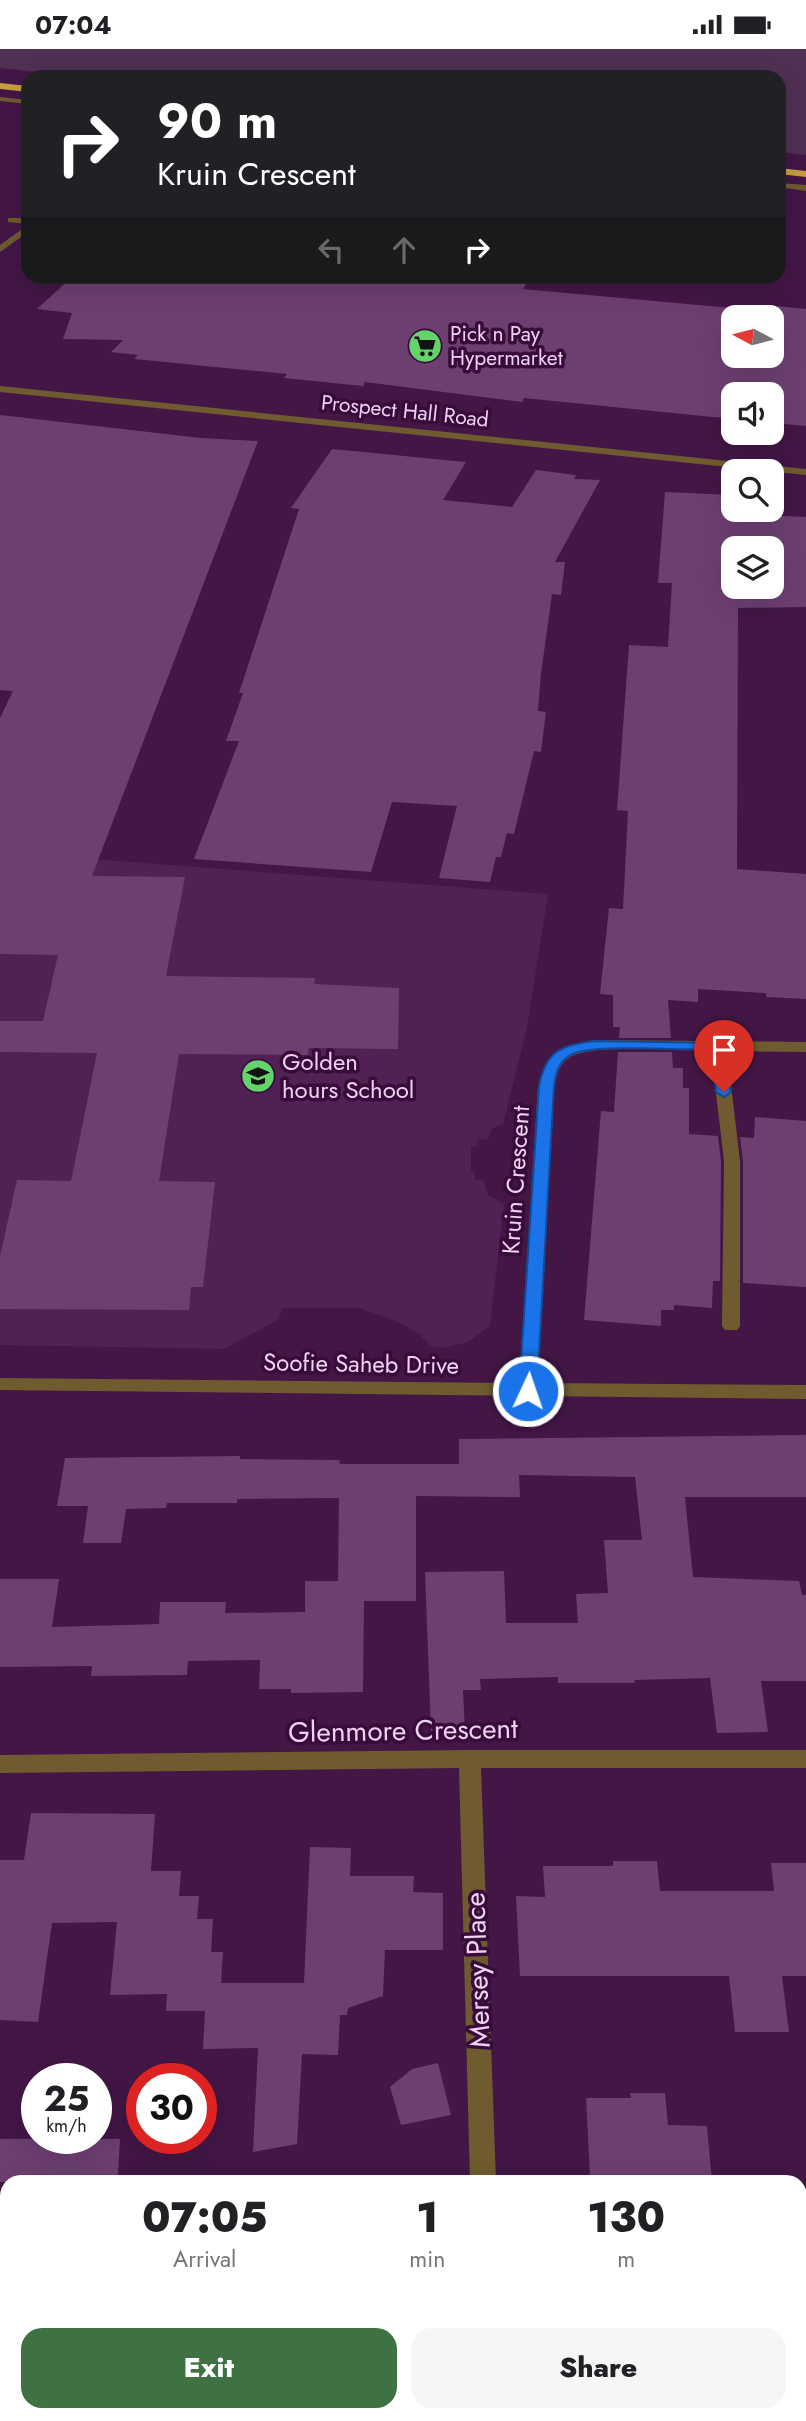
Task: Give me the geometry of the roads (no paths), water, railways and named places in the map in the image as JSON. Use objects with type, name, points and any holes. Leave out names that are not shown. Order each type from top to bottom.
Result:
[{"type":"highway","points":[[0,75],[21,77]]},
{"type":"highway","points":[[0,86],[21,88]]},
{"type":"highway","points":[[786,161],[806,163]]},
{"type":"highway","points":[[786,172],[806,174]]},
{"type":"street","points":[[0,99],[21,101]]},
{"type":"street","points":[[786,186],[806,188]]},
{"type":"street","points":[[11,220],[21,221]]},
{"type":"street","points":[[0,249],[21,233]]},
{"type":"street","name":"Prospect Hall Road","points":[[0,389],[806,472]]},
{"type":"street","name":"Kruin Crescent","points":[[528,1391],[546,1086],[549,1071],[559,1056],[570,1049],[594,1045],[806,1047]]},
{"type":"street","points":[[718,1046],[732,1161],[731,1326]]},
{"type":"street","name":"Soofie Saheb Drive","points":[[0,1384],[806,1392]]},
{"type":"street","name":"Mersey Place","points":[[470,1759],[483,2175]]},
{"type":"street","name":"Glenmore Crescent","points":[[0,1764],[806,1759]]},
{"type":"place","name":"Pick n Pay Hypermarket","points":[[425,346]]},
{"type":"place","name":"Golden hours School","points":[[258,1076]]}]
